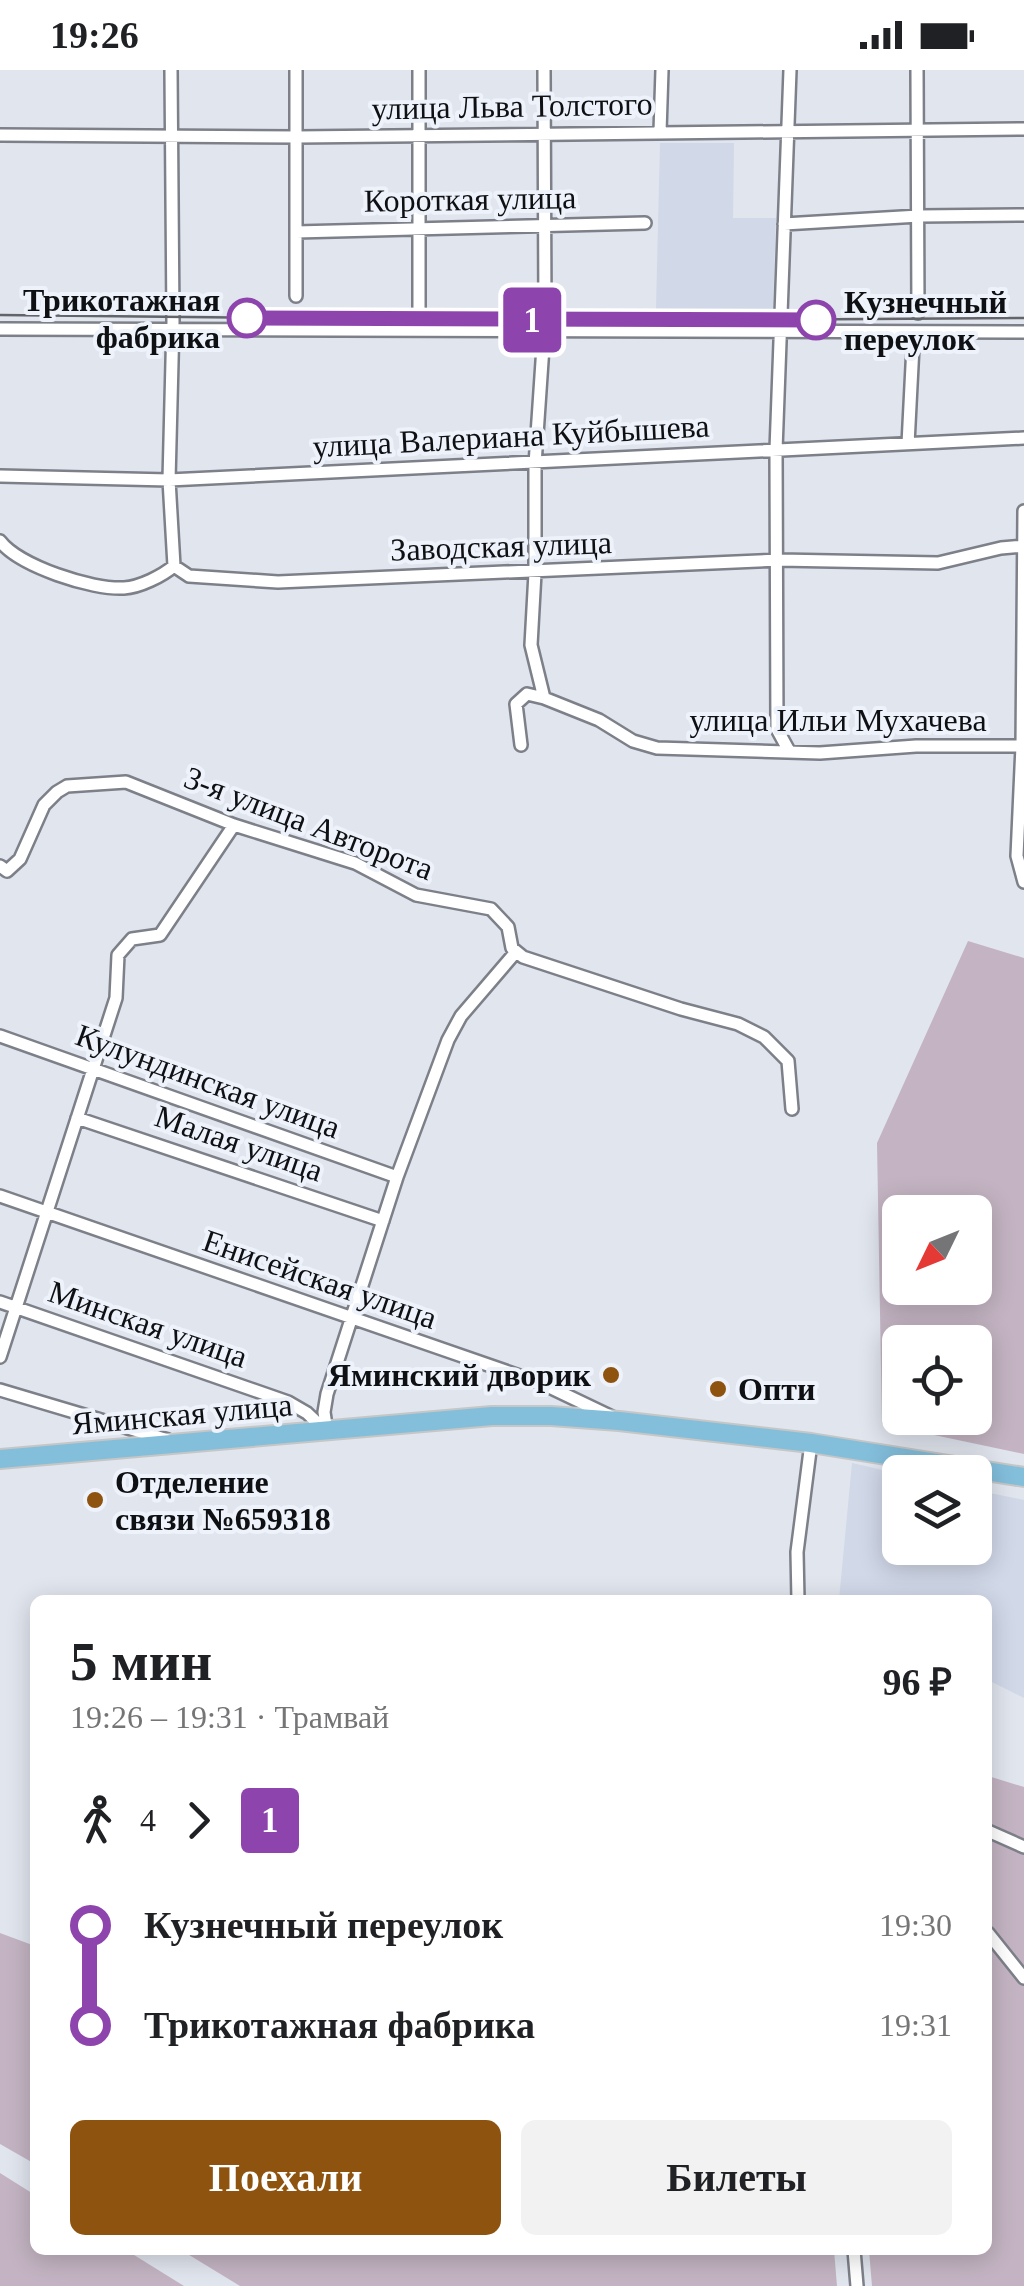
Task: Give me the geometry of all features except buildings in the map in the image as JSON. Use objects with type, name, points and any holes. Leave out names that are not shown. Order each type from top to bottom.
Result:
[{"type":"main road","name":"Яминская улица","points":[[0,1458],[492,1416],[551,1416],[811,1443],[1024,1477]]},
{"type":"street","points":[[0,541],[10,553],[33,566],[101,586],[132,586],[165,574],[174,566],[170,480],[170,70]]},
{"type":"street","points":[[296,70],[296,296]]},
{"type":"street","points":[[419,70],[419,310]]},
{"type":"street","points":[[544,70],[545,314]]},
{"type":"street","points":[[660,132],[662,70]]},
{"type":"street","points":[[789,751],[776,729],[779,560],[776,450],[790,70]]},
{"type":"street","points":[[917,70],[918,313]]},
{"type":"street","name":"улица Льва Толстого","points":[[0,135],[170,138],[1024,129]]},
{"type":"street","points":[[784,224],[1024,215]]},
{"type":"street","name":"Короткая улица","points":[[296,232],[645,223]]},
{"type":"street","points":[[0,329],[1024,332]]},
{"type":"street","points":[[521,745],[516,704],[526,694],[544,698],[531,645],[536,573],[535,464],[544,332]]},
{"type":"street","points":[[908,444],[914,346]]},
{"type":"street","name":"улица Валериана Куйбышева","points":[[0,476],[170,480],[1024,438]]},
{"type":"street","points":[[1022,877],[1017,856],[1023,746],[1024,512]]},
{"type":"street","name":"Заводская улица","points":[[174,566],[189,576],[266,582],[779,560],[938,563],[1023,546]]},
{"type":"street","name":"улица Ильи Мухачева","points":[[544,698],[599,720],[650,747],[820,753],[916,746],[1023,746]]},
{"type":"street","name":"3-я улица Авторота","points":[[0,866],[8,871],[17,865],[44,805],[68,786],[126,782],[234,826],[355,863],[416,896],[491,909],[508,927],[515,953]]},
{"type":"street","points":[[0,1356],[116,998],[121,948],[132,939],[160,935],[234,826]]},
{"type":"street","points":[[327,1432],[325,1402],[397,1177],[455,1024],[515,953],[758,1032],[788,1061],[792,1108]]},
{"type":"street","name":"Кулундинская улица","points":[[0,1036],[397,1177]]},
{"type":"street","name":"Малая улица","points":[[77,1118],[383,1221]]},
{"type":"street","name":"Енисейская улица","points":[[0,1196],[543,1384],[619,1421]]},
{"type":"street","name":"Минская улица","points":[[0,1302],[288,1402],[327,1432]]},
{"type":"street","points":[[0,1390],[181,1444]]},
{"type":"street","points":[[798,1595],[796,1552],[811,1443]]},
{"type":"street","points":[[992,1833],[1024,1847]]},
{"type":"street","points":[[992,1938],[1023,1976]]},
{"type":"street","points":[[854,2255],[857,2286]]},
{"type":"shaded area","points":[[660,143],[734,143],[733,218],[776,218],[773,310],[656,309]]},
{"type":"shaded area","points":[[968,941],[1024,958],[1024,1454],[934,1435],[992,1435],[992,1325],[882,1325],[882,1424],[877,1143]]},
{"type":"shaded area","points":[[852,1463],[882,1470],[882,1565],[992,1565],[992,1493],[1024,1500],[1024,1698],[992,1682],[992,1595],[839,1595]]},
{"type":"shaded area","points":[[992,1777],[1024,1787],[1024,2286],[872,2286],[869,2255],[992,2255]]},
{"type":"shaded area","points":[[0,1933],[30,1944],[30,2161],[0,2144]]},
{"type":"shaded area","points":[[0,2173],[30,2192],[30,2255],[134,2255],[184,2286],[0,2286]]},
{"type":"shaded area","points":[[189,2255],[834,2255],[837,2286],[240,2286]]},
{"type":"tram line","points":[[0,315],[541,321],[1024,318]]},
{"type":"tram line","name":"1","points":[[247,318],[816,320]]},
{"type":"place","name":"Трикотажная фабрика","points":[[247,318]]},
{"type":"place","name":"Кузнечный переулок","points":[[816,320]]},
{"type":"place","name":"Яминский дворик","points":[[611,1375]]},
{"type":"place","name":"Опти","points":[[718,1389]]},
{"type":"place","name":"Отделение связи №659318","points":[[95,1500]]}]
